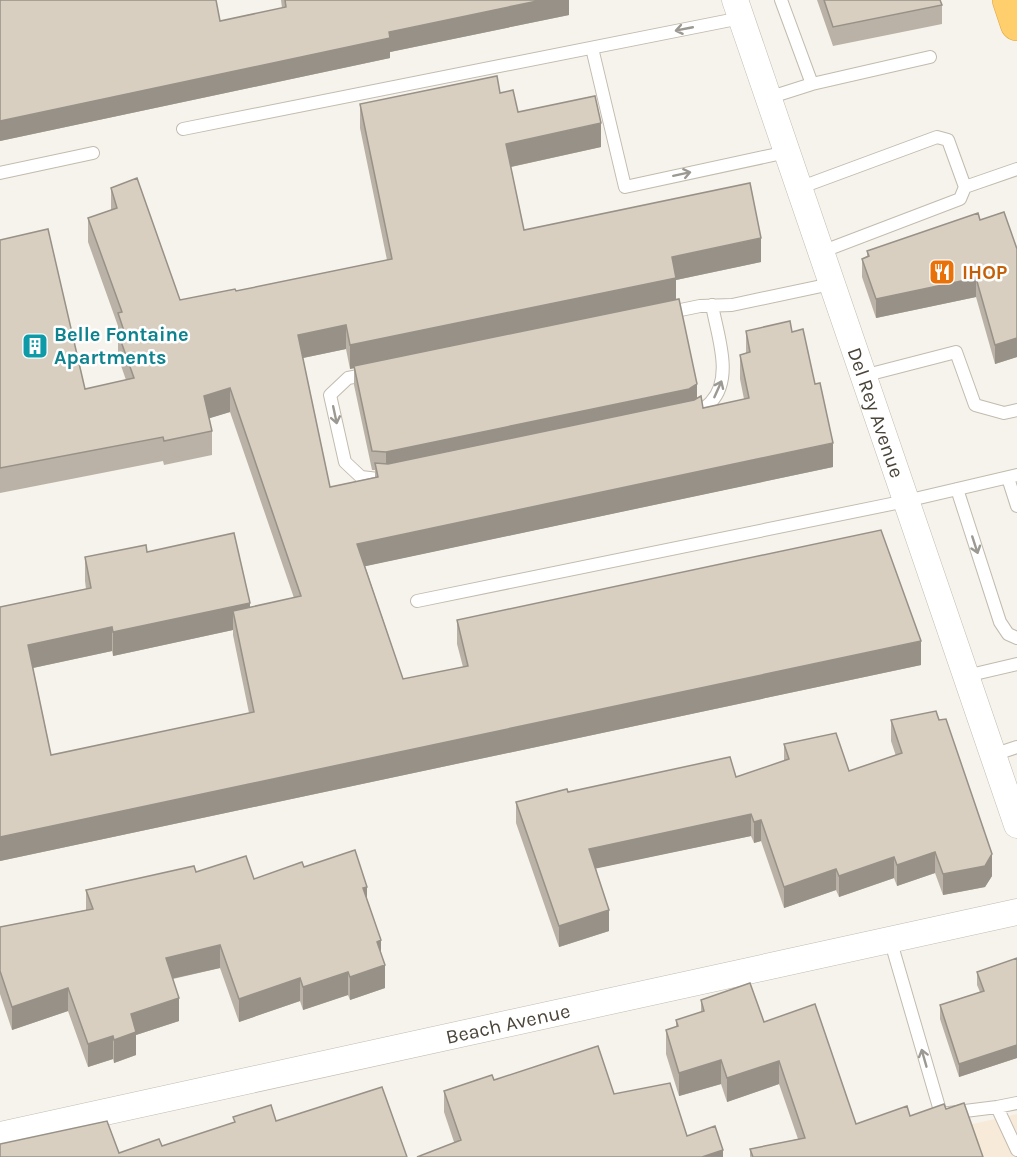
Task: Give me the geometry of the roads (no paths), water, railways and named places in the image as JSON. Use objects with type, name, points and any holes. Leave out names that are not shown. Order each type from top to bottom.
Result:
[{"type":"highway","points":[[1009,0],[1017,24]]},
{"type":"street","name":"Del Rey Avenue","points":[[738,9],[966,675],[1005,751],[1017,825]]},
{"type":"street","name":"Beach Avenue","points":[[0,1135],[1017,912]]},
{"type":"lane","points":[[781,0],[812,84]]},
{"type":"lane","points":[[183,129],[592,48],[738,9]]},
{"type":"lane","points":[[592,48],[625,187],[787,152]]},
{"type":"lane","points":[[768,98],[812,84],[930,57]]},
{"type":"lane","points":[[799,188],[937,137],[948,140],[965,187],[960,199],[821,252]]},
{"type":"lane","points":[[0,172],[93,153]]},
{"type":"lane","points":[[965,187],[1017,169]]},
{"type":"lane","points":[[653,316],[712,305],[732,305],[831,284]]},
{"type":"lane","points":[[680,418],[692,416],[711,403],[722,384],[722,365],[712,305]]},
{"type":"lane","points":[[863,376],[956,352],[975,405],[1004,412],[1017,410]]},
{"type":"lane","points":[[383,371],[348,378],[330,395],[345,462],[361,477],[386,480],[397,477]]},
{"type":"lane","points":[[417,601],[906,501],[1012,477],[1017,506]]},
{"type":"lane","points":[[957,489],[1000,622],[1008,634],[1017,638]]},
{"type":"lane","points":[[966,675],[1017,664]]},
{"type":"lane","points":[[890,939],[941,1114],[1017,1103]]},
{"type":"lane","points":[[997,1107],[1017,1150]]},
{"type":"place","name":"IHOP","points":[[942,272]]},
{"type":"place","name":"Belle Fontaine Apartments","points":[[35,346]]}]
